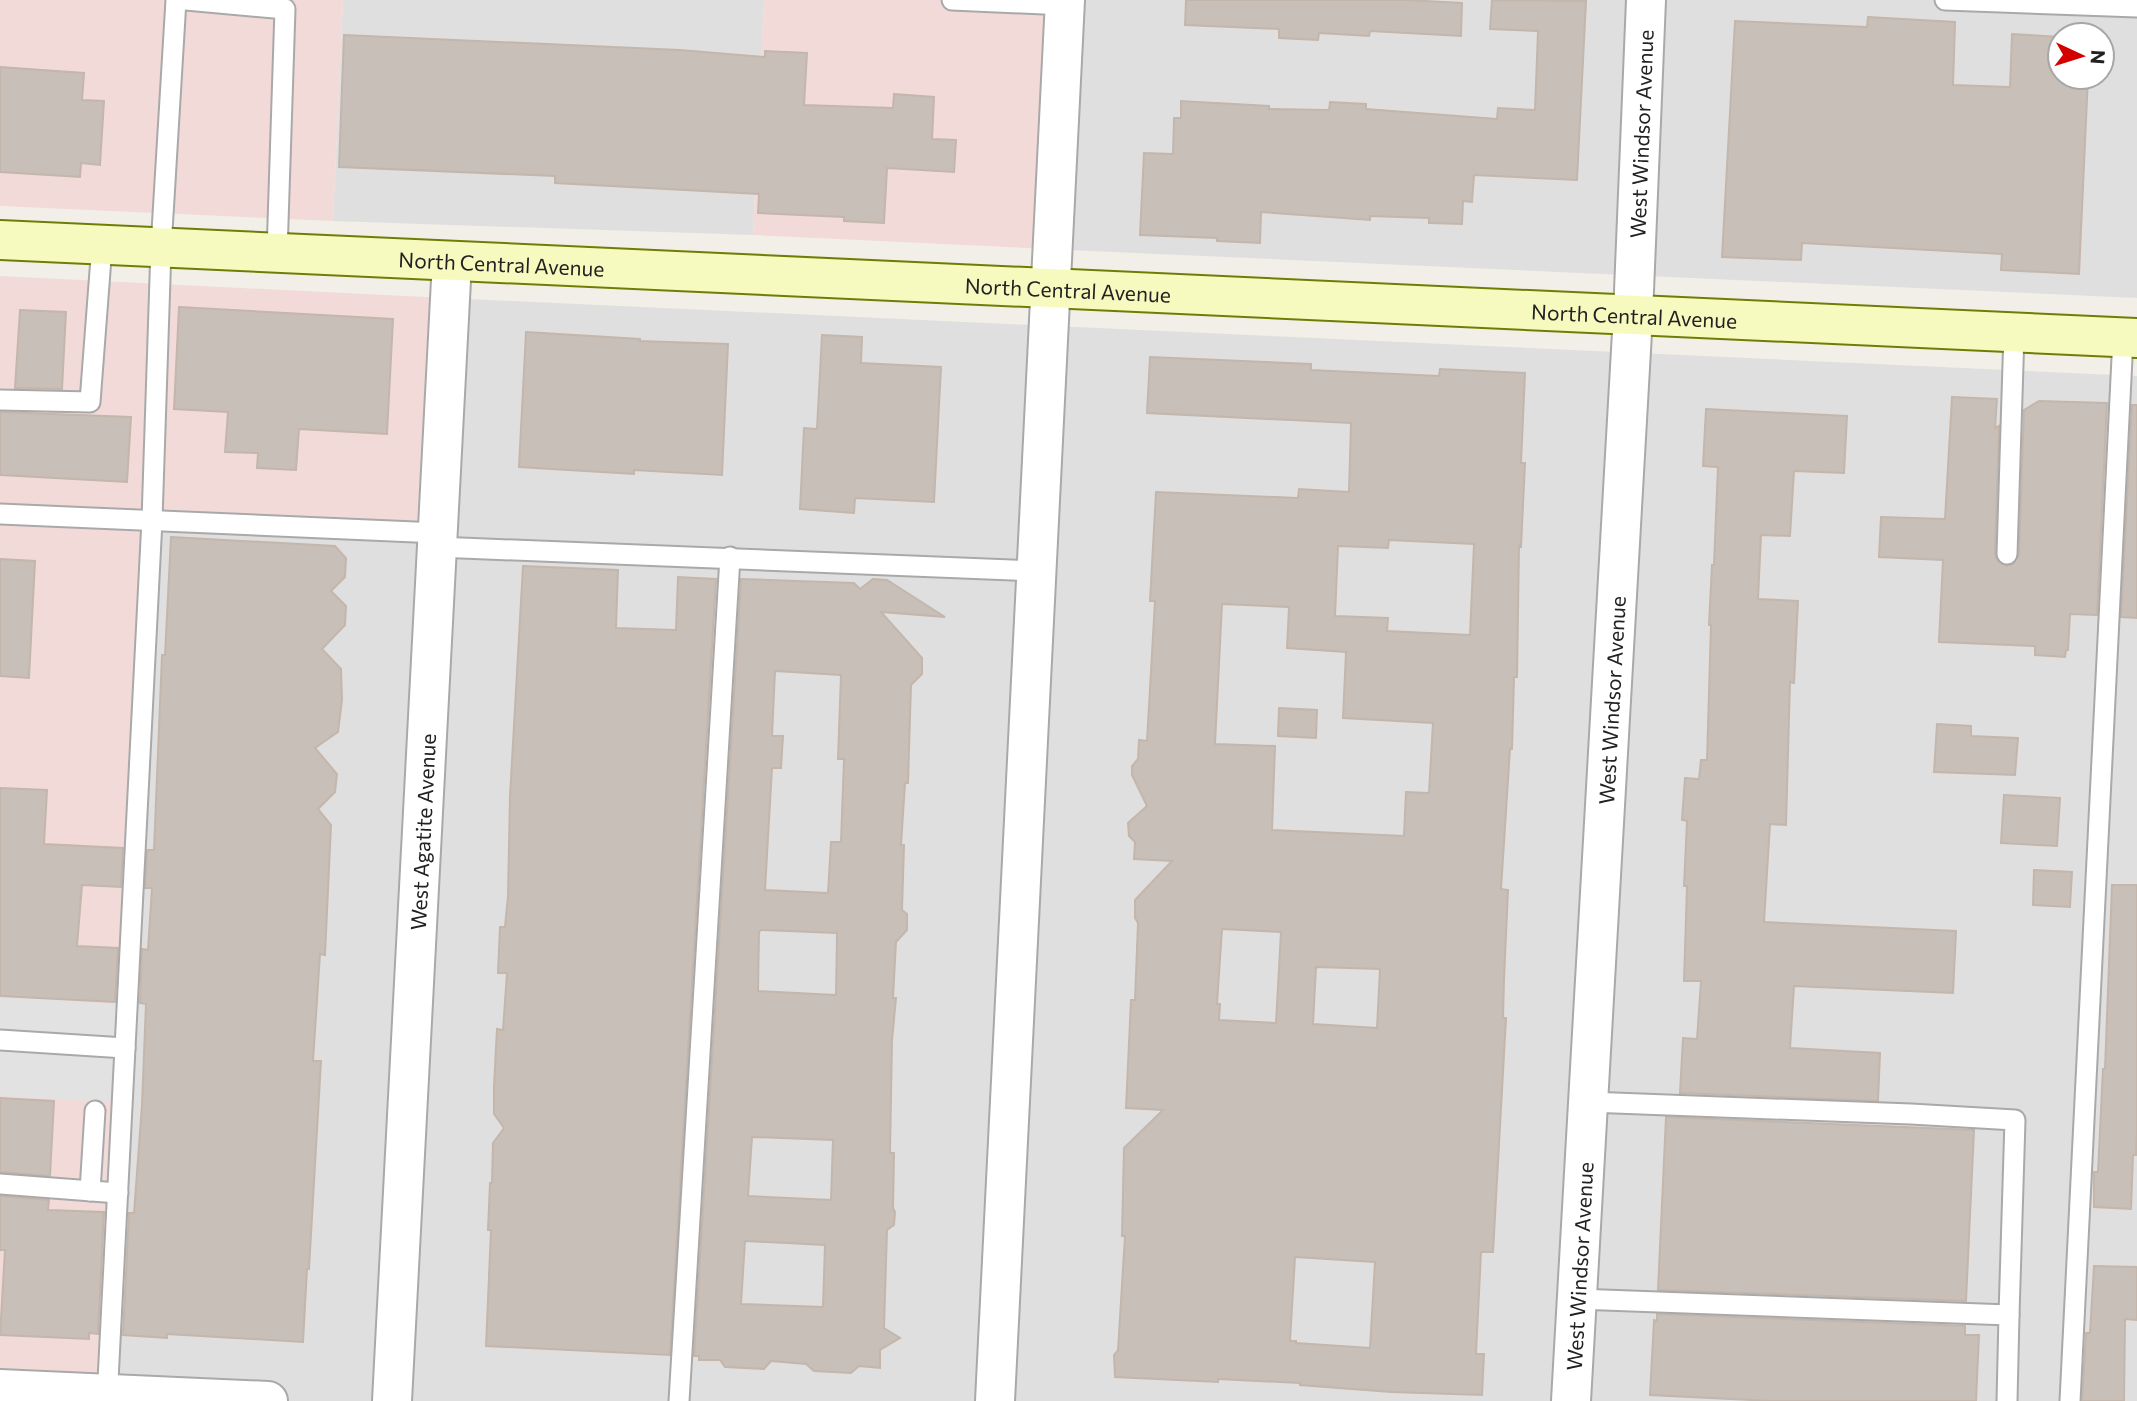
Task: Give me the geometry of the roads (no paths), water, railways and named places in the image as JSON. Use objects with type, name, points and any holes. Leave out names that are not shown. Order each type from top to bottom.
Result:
[{"type":"main road","name":"North Central Avenue","points":[[0,240],[2130,338]]},
{"type":"street","name":"West Windsor Avenue","points":[[1572,1401],[1633,316],[1646,0]]},
{"type":"street","points":[[995,1401],[1065,3]]},
{"type":"street","name":"West Agatite Avenue","points":[[392,1401],[452,261]]},
{"type":"street","points":[[0,1389],[44,1396],[268,1401]]},
{"type":"lane","points":[[107,1397],[152,520],[161,248],[176,0]]},
{"type":"lane","points":[[186,0],[285,9],[277,253]]},
{"type":"lane","points":[[951,0],[1065,3]]},
{"type":"lane","points":[[1945,0],[2137,7]]},
{"type":"lane","points":[[0,400],[90,402],[102,245]]},
{"type":"lane","points":[[2007,554],[2014,333]]},
{"type":"lane","points":[[2070,1401],[2130,338]]},
{"type":"lane","points":[[0,514],[152,520],[730,557],[1037,571]]},
{"type":"lane","points":[[679,1401],[730,557]]},
{"type":"lane","points":[[0,1040],[125,1048]]},
{"type":"lane","points":[[1588,1102],[2015,1121],[2007,1401]]},
{"type":"lane","points":[[90,1191],[95,1111]]},
{"type":"lane","points":[[0,1184],[118,1193]]},
{"type":"lane","points":[[1577,1299],[2009,1315]]}]
